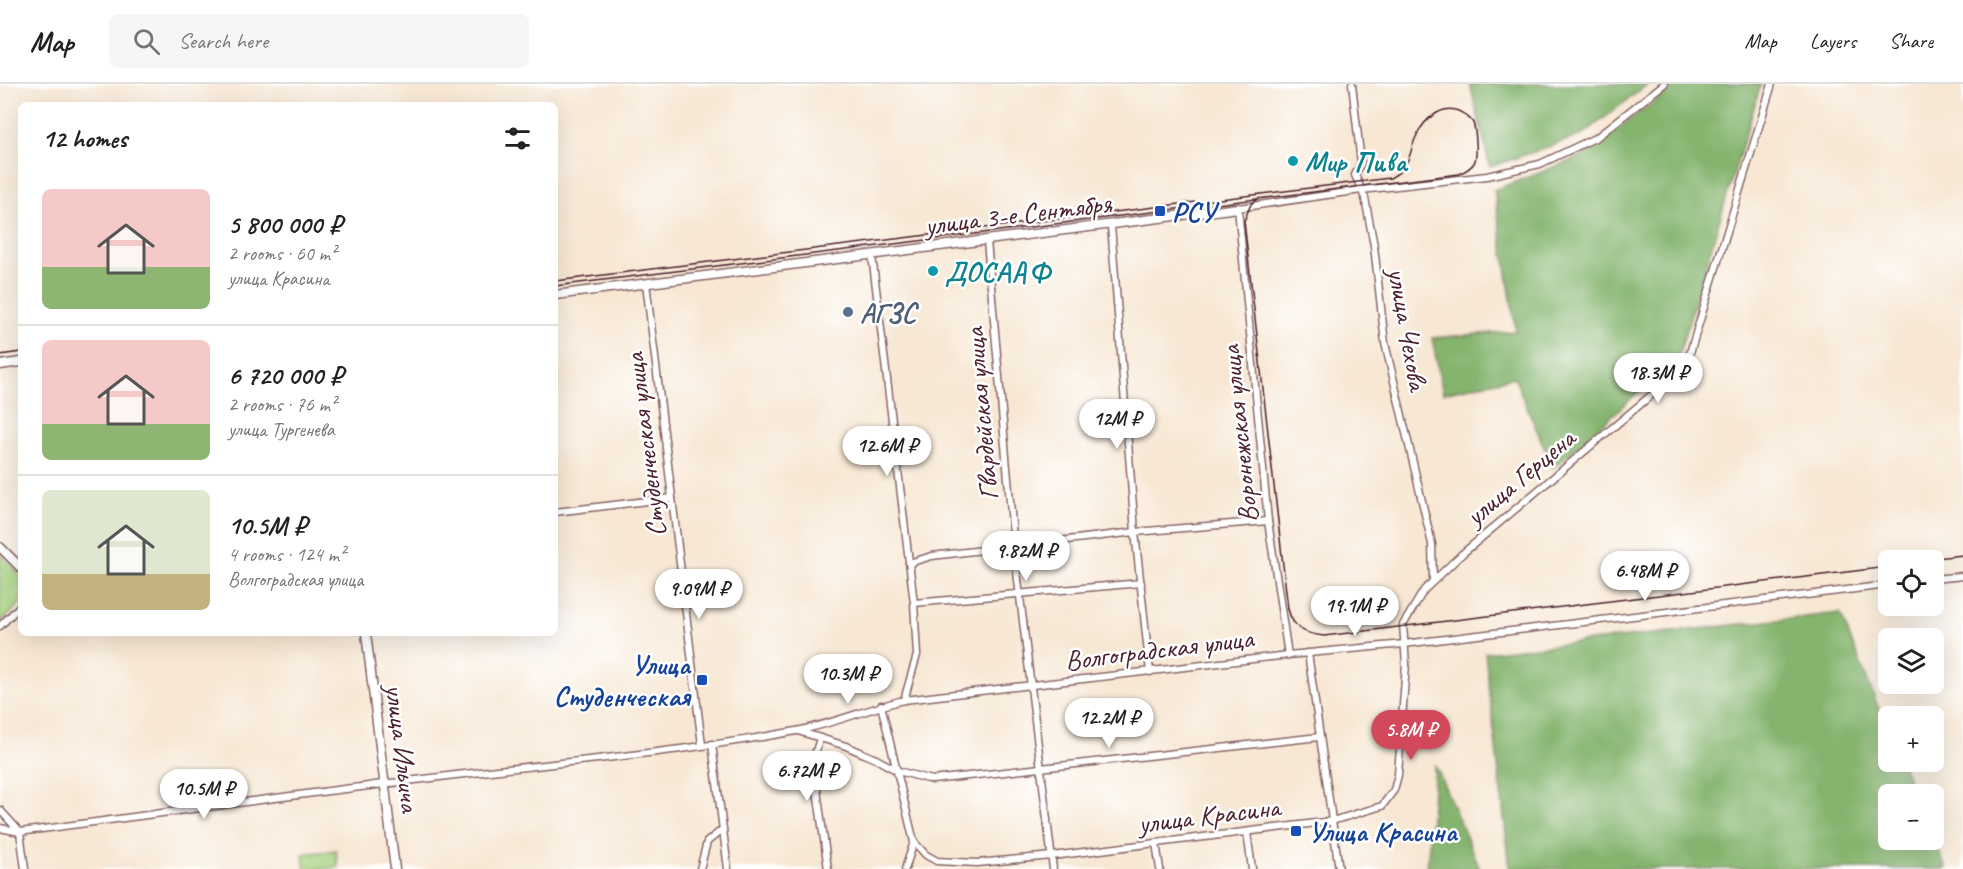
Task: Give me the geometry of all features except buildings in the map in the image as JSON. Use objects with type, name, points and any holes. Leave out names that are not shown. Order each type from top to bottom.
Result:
[{"type":"street","name":"улица Чехова","points":[[1352,84],[1361,163],[1355,175],[1365,198],[1374,246],[1385,343],[1432,544],[1433,581]]},
{"type":"street","name":"улица 3-е Сентября","points":[[558,295],[1111,225],[1361,190],[1487,176],[1540,164],[1597,138],[1664,84]]},
{"type":"street","name":"улица Герцена","points":[[1404,644],[1403,625],[1424,590],[1433,581],[1686,366],[1772,84]]},
{"type":"street","name":"Воронежская улица","points":[[1238,208],[1268,521],[1288,655]]},
{"type":"street","points":[[1111,225],[1150,672]]},
{"type":"street","name":"Гвардейская улица","points":[[987,241],[1014,547],[1053,869]]},
{"type":"street","points":[[872,255],[914,603],[917,655],[904,700]]},
{"type":"street","name":"Студенческая улица","points":[[646,283],[702,745]]},
{"type":"street","points":[[0,365],[18,362]]},
{"type":"street","points":[[558,512],[672,498]]},
{"type":"street","points":[[909,563],[932,556],[1136,532],[1268,521]]},
{"type":"street","points":[[0,547],[18,565]]},
{"type":"street","points":[[1944,578],[1963,576]]},
{"type":"street","points":[[914,603],[1141,583]]},
{"type":"street","name":"Волгоградская улица","points":[[0,828],[20,832],[712,744],[797,731],[838,722],[881,705],[904,700],[1288,655],[1404,644],[1878,586]]},
{"type":"street","points":[[0,626],[18,608]]},
{"type":"street","name":"улица Ильича","points":[[366,636],[396,869]]},
{"type":"street","name":"улица Красина","points":[[914,842],[926,855],[945,862],[977,866],[1332,821],[1377,809],[1386,802],[1394,790],[1398,775],[1406,664],[1404,644]]},
{"type":"street","points":[[1308,653],[1339,869]]},
{"type":"street","points":[[881,705],[914,842],[904,869]]},
{"type":"street","name":"Волгоградская улица","points":[[797,731],[861,752],[898,771],[932,780],[1320,737]]},
{"type":"street","points":[[820,738],[813,761],[828,869]]},
{"type":"street","points":[[712,744],[728,869]]},
{"type":"street","points":[[0,810],[20,832],[25,869]]},
{"type":"street","points":[[700,869],[707,842],[723,830]]},
{"type":"street","points":[[1247,832],[1252,869]]},
{"type":"street","points":[[1156,843],[1160,869]]},
{"type":"green space","points":[[1470,84],[1648,84],[1582,135],[1490,167]]},
{"type":"green space","points":[[1678,84],[1761,84],[1678,357],[1553,468],[1514,377],[1443,393],[1432,338],[1516,331],[1494,190],[1580,157]]},
{"type":"green space","points":[[0,554],[18,573],[18,606],[0,623]]},
{"type":"green space","points":[[1840,613],[1878,706],[1878,772],[1905,772],[1910,784],[1878,784],[1878,850],[1938,850],[1946,869],[1510,869],[1485,653]]},
{"type":"green space","points":[[1435,764],[1480,869],[1427,869]]},
{"type":"green space","points":[[336,850],[338,868],[305,869],[303,854]]},
{"type":"tram line","points":[[558,281],[1390,178],[1403,169],[1420,130],[1437,113],[1451,109],[1459,111],[1472,121],[1475,132],[1474,163],[1459,174],[558,286]]},
{"type":"tram line","points":[[1259,198],[1251,204],[1244,221],[1288,609],[1293,621],[1306,632],[1324,636],[1878,568]]},
{"type":"tram line","points":[[0,355],[18,352]]},
{"type":"tram line","points":[[1944,557],[1963,555]]},
{"type":"place","name":"Мир Пива","points":[[1293,161]]},
{"type":"place","name":"РСУ","points":[[1160,211]]},
{"type":"place","name":"ДОСААФ","points":[[933,271]]},
{"type":"place","name":"АГЗС","points":[[848,312]]},
{"type":"place","name":"Улица Студенческая","points":[[702,680]]},
{"type":"place","name":"Улица Красина","points":[[1296,831]]}]
